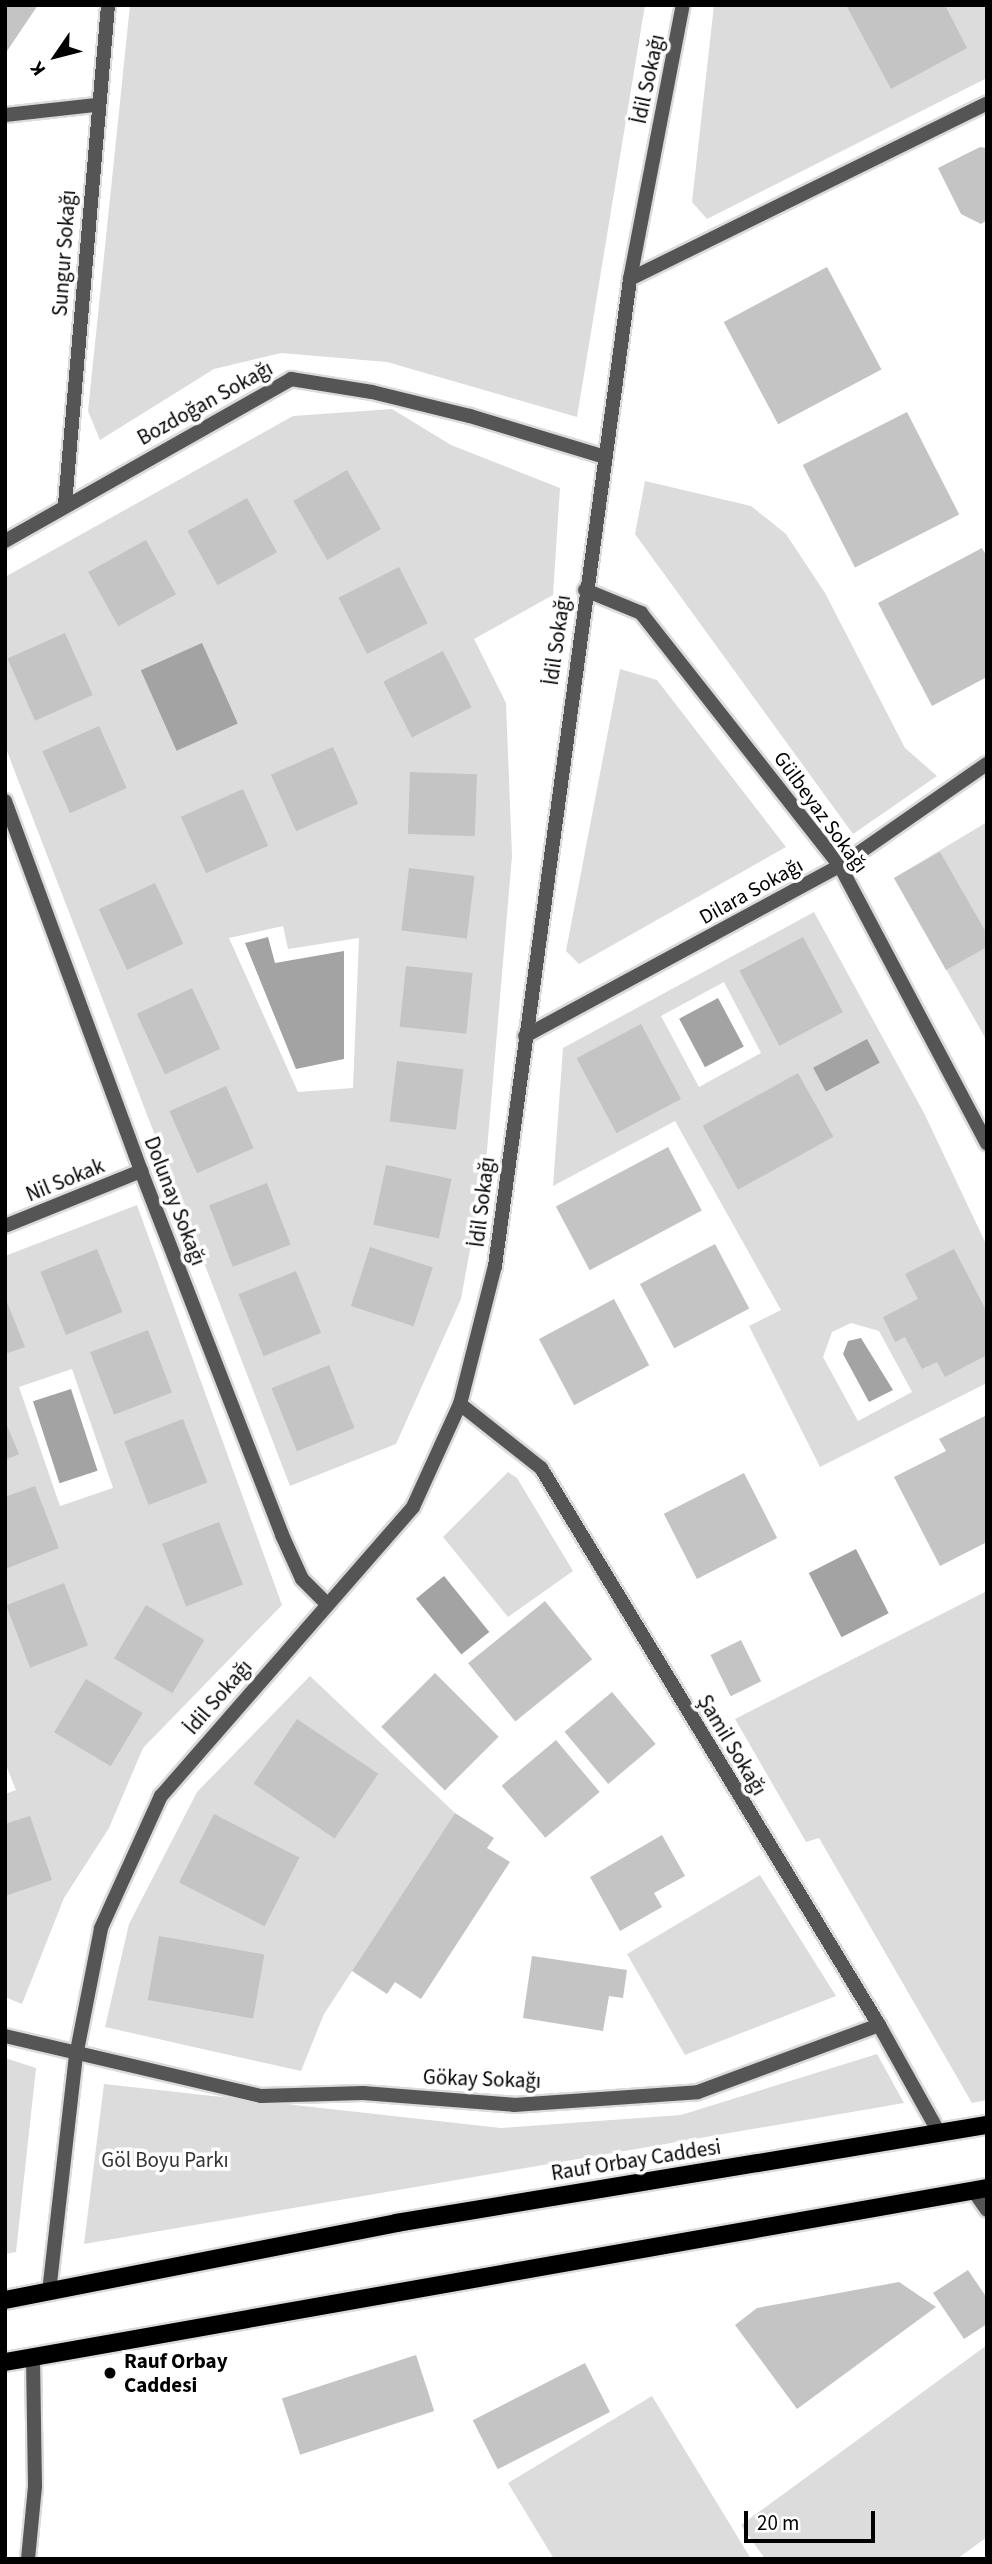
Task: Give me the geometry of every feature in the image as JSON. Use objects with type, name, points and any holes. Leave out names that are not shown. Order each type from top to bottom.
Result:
[{"type":"main road","name":"Rauf Orbay Caddesi","points":[[5,2300],[396,2223],[987,2125]]},
{"type":"main road","points":[[5,2361],[980,2189]]},
{"type":"street","name":"Sungur Sokağı","points":[[65,504],[96,105],[108,5]]},
{"type":"street","name":"İdil Sokağı","points":[[49,2292],[76,2056],[101,1928],[160,1796],[413,1507],[460,1404],[495,1266],[585,590],[630,279],[683,5]]},
{"type":"street","points":[[630,279],[987,103]]},
{"type":"street","points":[[5,115],[96,105]]},
{"type":"street","name":"Bozdoğan Sokağı","points":[[5,541],[65,504],[291,379],[372,392],[470,416],[605,457]]},
{"type":"street","name":"Gülbeyaz Sokağı","points":[[585,590],[641,613],[840,866],[987,1144]]},
{"type":"street","name":"Dilara Sokağı","points":[[525,1036],[840,866],[987,764]]},
{"type":"street","name":"Dolunay Sokağı","points":[[5,801],[141,1171],[282,1535],[302,1579],[327,1604]]},
{"type":"street","name":"Nil Sokak","points":[[5,1226],[141,1171]]},
{"type":"street","name":"Şamil Sokağı","points":[[460,1404],[541,1468],[879,2025],[939,2133]]},
{"type":"street","name":"Gökay Sokağı","points":[[5,2036],[76,2056],[261,2096],[363,2093],[514,2105],[698,2092],[879,2025]]},
{"type":"street","points":[[980,2189],[987,2210]]},
{"type":"street","points":[[28,2559],[35,2486],[33,2357]]},
{"type":"green space","points":[[130,5],[645,5],[577,417],[387,362],[281,353],[214,369],[100,440],[88,411]]},
{"type":"green space","points":[[714,5],[987,5],[987,78],[707,219],[692,202]]},
{"type":"green space","points":[[392,409],[451,445],[560,488],[553,595],[474,639],[506,703],[512,856],[486,1162],[461,1299],[396,1444],[290,1486],[5,746],[5,577],[293,416]],"holes":[[[283,926],[288,949],[359,938],[353,1088],[298,1092],[229,938]]]},
{"type":"green space","points":[[645,481],[751,506],[786,534],[825,593],[905,748],[937,776],[853,834],[635,534]]},
{"type":"green space","points":[[620,669],[657,680],[786,847],[579,964],[566,951]]},
{"type":"green space","points":[[987,822],[987,1041],[894,878]]},
{"type":"green space","points":[[814,912],[924,1113],[987,1246],[987,1383],[820,1467],[749,1326],[781,1310],[675,1121],[553,1186],[563,1048]],"holes":[[[724,982],[761,1053],[699,1087],[661,1016]],[[851,1323],[879,1331],[912,1392],[858,1421],[823,1357],[832,1332]]]},
{"type":"green space","points":[[137,1205],[282,1605],[143,1748],[109,1828],[64,1898],[22,2004],[5,1997],[5,1794],[16,1790],[5,1763],[5,1256]],"holes":[[[72,1369],[113,1488],[60,1506],[19,1387]]]},
{"type":"green space","points":[[508,1472],[517,1478],[573,1571],[508,1617],[443,1537]]},
{"type":"green space","points":[[987,1591],[987,2100],[972,2103],[819,1838],[806,1842],[735,1719]]},
{"type":"green space","points":[[310,1676],[455,1813],[324,2014],[301,2071],[105,2027],[129,1924],[197,1792]]},
{"type":"green space","points":[[760,1875],[836,1996],[685,2055],[627,1954]]},
{"type":"green space","name":"Göl Boyu Parkı","points":[[877,2054],[904,2103],[84,2244],[104,2084],[501,2128],[681,2115]]},
{"type":"green space","points":[[5,2058],[36,2068],[16,2252],[5,2254]]},
{"type":"green space","points":[[987,2345],[987,2537],[957,2559],[765,2559],[741,2525]]},
{"type":"green space","points":[[652,2396],[751,2559],[554,2559],[508,2483]]},
{"type":"shaded area","points":[[202,643],[238,723],[177,751],[141,670]]},
{"type":"shaded area","points":[[268,937],[275,963],[344,951],[344,1059],[296,1069],[245,943]]},
{"type":"shaded area","points":[[718,998],[744,1047],[705,1067],[679,1019]]},
{"type":"shaded area","points":[[867,1039],[880,1063],[826,1091],[813,1068]]},
{"type":"shaded area","points":[[861,1338],[893,1390],[869,1402],[843,1354],[848,1341]]},
{"type":"shaded area","points":[[71,1389],[98,1471],[60,1483],[33,1401]]},
{"type":"shaded area","points":[[856,1549],[889,1613],[841,1637],[809,1573]]},
{"type":"shaded area","points":[[444,1576],[489,1632],[461,1655],[416,1599]]},
{"type":"building","points":[[5,5],[38,5],[5,54]]},
{"type":"building","points":[[846,5],[945,5],[967,48],[891,89]]},
{"type":"building","points":[[980,147],[987,148],[987,220],[981,224],[961,214],[938,168]]},
{"type":"building","points":[[827,267],[881,369],[778,424],[724,322]]},
{"type":"building","points":[[907,412],[959,514],[855,568],[803,465]]},
{"type":"building","points":[[347,470],[381,529],[327,560],[293,501]]},
{"type":"building","points":[[247,498],[277,552],[218,585],[188,531]]},
{"type":"building","points":[[146,540],[176,594],[118,626],[88,572]]},
{"type":"building","points":[[982,548],[987,557],[987,677],[932,706],[878,603]]},
{"type":"building","points":[[399,567],[428,623],[367,654],[338,598]]},
{"type":"building","points":[[65,633],[93,695],[35,721],[7,659]]},
{"type":"building","points":[[443,651],[472,707],[412,738],[383,681]]},
{"type":"building","points":[[99,726],[127,788],[70,813],[42,751]]},
{"type":"building","points":[[333,747],[358,804],[296,831],[271,775]]},
{"type":"building","points":[[410,772],[477,774],[475,836],[408,834]]},
{"type":"building","points":[[243,789],[268,846],[206,873],[181,817]]},
{"type":"building","points":[[940,852],[987,934],[987,947],[946,970],[894,878]]},
{"type":"building","points":[[409,868],[475,876],[467,939],[401,931]]},
{"type":"building","points":[[155,883],[183,944],[127,970],[99,909]]},
{"type":"building","points":[[803,937],[843,1012],[779,1046],[739,971]]},
{"type":"building","points":[[406,966],[473,973],[466,1034],[400,1027]]},
{"type":"building","points":[[192,988],[220,1049],[165,1075],[137,1014]]},
{"type":"building","points":[[641,1024],[681,1099],[616,1133],[577,1058]]},
{"type":"building","points":[[397,1061],[464,1069],[456,1130],[390,1122]]},
{"type":"building","points":[[798,1073],[833,1137],[738,1190],[703,1126]]},
{"type":"building","points":[[226,1086],[254,1148],[197,1173],[169,1111]]},
{"type":"building","points":[[668,1147],[702,1211],[590,1270],[556,1207]]},
{"type":"building","points":[[386,1165],[452,1179],[439,1239],[373,1225]]},
{"type":"building","points":[[267,1183],[291,1245],[233,1267],[209,1205]]},
{"type":"building","points":[[715,1244],[749,1308],[674,1348],[640,1284]]},
{"type":"building","points":[[370,1247],[433,1267],[414,1326],[351,1306]]},
{"type":"building","points":[[97,1249],[122,1312],[66,1335],[40,1272]]},
{"type":"building","points":[[954,1249],[987,1312],[987,1355],[945,1377],[937,1362],[922,1369],[905,1337],[895,1342],[883,1317],[918,1299],[905,1274]]},
{"type":"building","points":[[296,1271],[321,1333],[264,1356],[239,1294]]},
{"type":"building","points":[[5,1297],[25,1347],[5,1354]]},
{"type":"building","points":[[614,1299],[649,1365],[574,1405],[539,1339]]},
{"type":"building","points":[[148,1330],[172,1393],[114,1415],[90,1352]]},
{"type":"building","points":[[329,1365],[354,1428],[297,1451],[272,1388]]},
{"type":"building","points":[[987,1415],[987,1542],[940,1566],[894,1477],[946,1451],[939,1439]]},
{"type":"building","points":[[183,1419],[207,1482],[149,1505],[124,1442]]},
{"type":"building","points":[[5,1421],[19,1454],[5,1460]]},
{"type":"building","points":[[744,1473],[777,1538],[697,1579],[664,1514]]},
{"type":"building","points":[[35,1486],[59,1548],[5,1569],[5,1497]]},
{"type":"building","points":[[219,1522],[243,1585],[186,1606],[162,1544]]},
{"type":"building","points":[[64,1583],[88,1646],[30,1668],[6,1605]]},
{"type":"building","points":[[545,1601],[592,1659],[515,1722],[468,1663]]},
{"type":"building","points":[[146,1605],[204,1640],[172,1693],[114,1658]]},
{"type":"building","points":[[741,1640],[761,1681],[731,1696],[710,1655]]},
{"type":"building","points":[[435,1673],[499,1737],[445,1790],[381,1727]]},
{"type":"building","points":[[86,1679],[143,1713],[111,1766],[54,1732]]},
{"type":"building","points":[[612,1692],[656,1744],[608,1784],[565,1732]]},
{"type":"building","points":[[297,1719],[378,1774],[335,1838],[253,1784]]},
{"type":"building","points":[[556,1740],[600,1792],[545,1838],[502,1786]]},
{"type":"building","points":[[455,1813],[494,1838],[487,1848],[510,1862],[421,1999],[395,1982],[387,1994],[352,1971]]},
{"type":"building","points":[[214,1814],[300,1858],[265,1926],[179,1883]]},
{"type":"building","points":[[30,1816],[52,1880],[5,1896],[5,1824]]},
{"type":"building","points":[[662,1835],[685,1876],[654,1893],[662,1907],[620,1931],[590,1877]]},
{"type":"building","points":[[159,1936],[264,1955],[253,2019],[148,2000]]},
{"type":"building","points":[[532,1956],[627,1970],[623,1998],[609,1996],[603,2031],[523,2018]]},
{"type":"building","points":[[968,2270],[987,2298],[987,2324],[964,2339],[933,2293]]},
{"type":"building","points":[[899,2282],[936,2307],[797,2409],[735,2325],[757,2308]]},
{"type":"building","points":[[416,2355],[434,2411],[300,2455],[282,2399]]},
{"type":"building","points":[[585,2363],[610,2412],[498,2469],[473,2420]]},
{"type":"place","name":"Rauf Orbay Caddesi","points":[[110,2373]]}]
